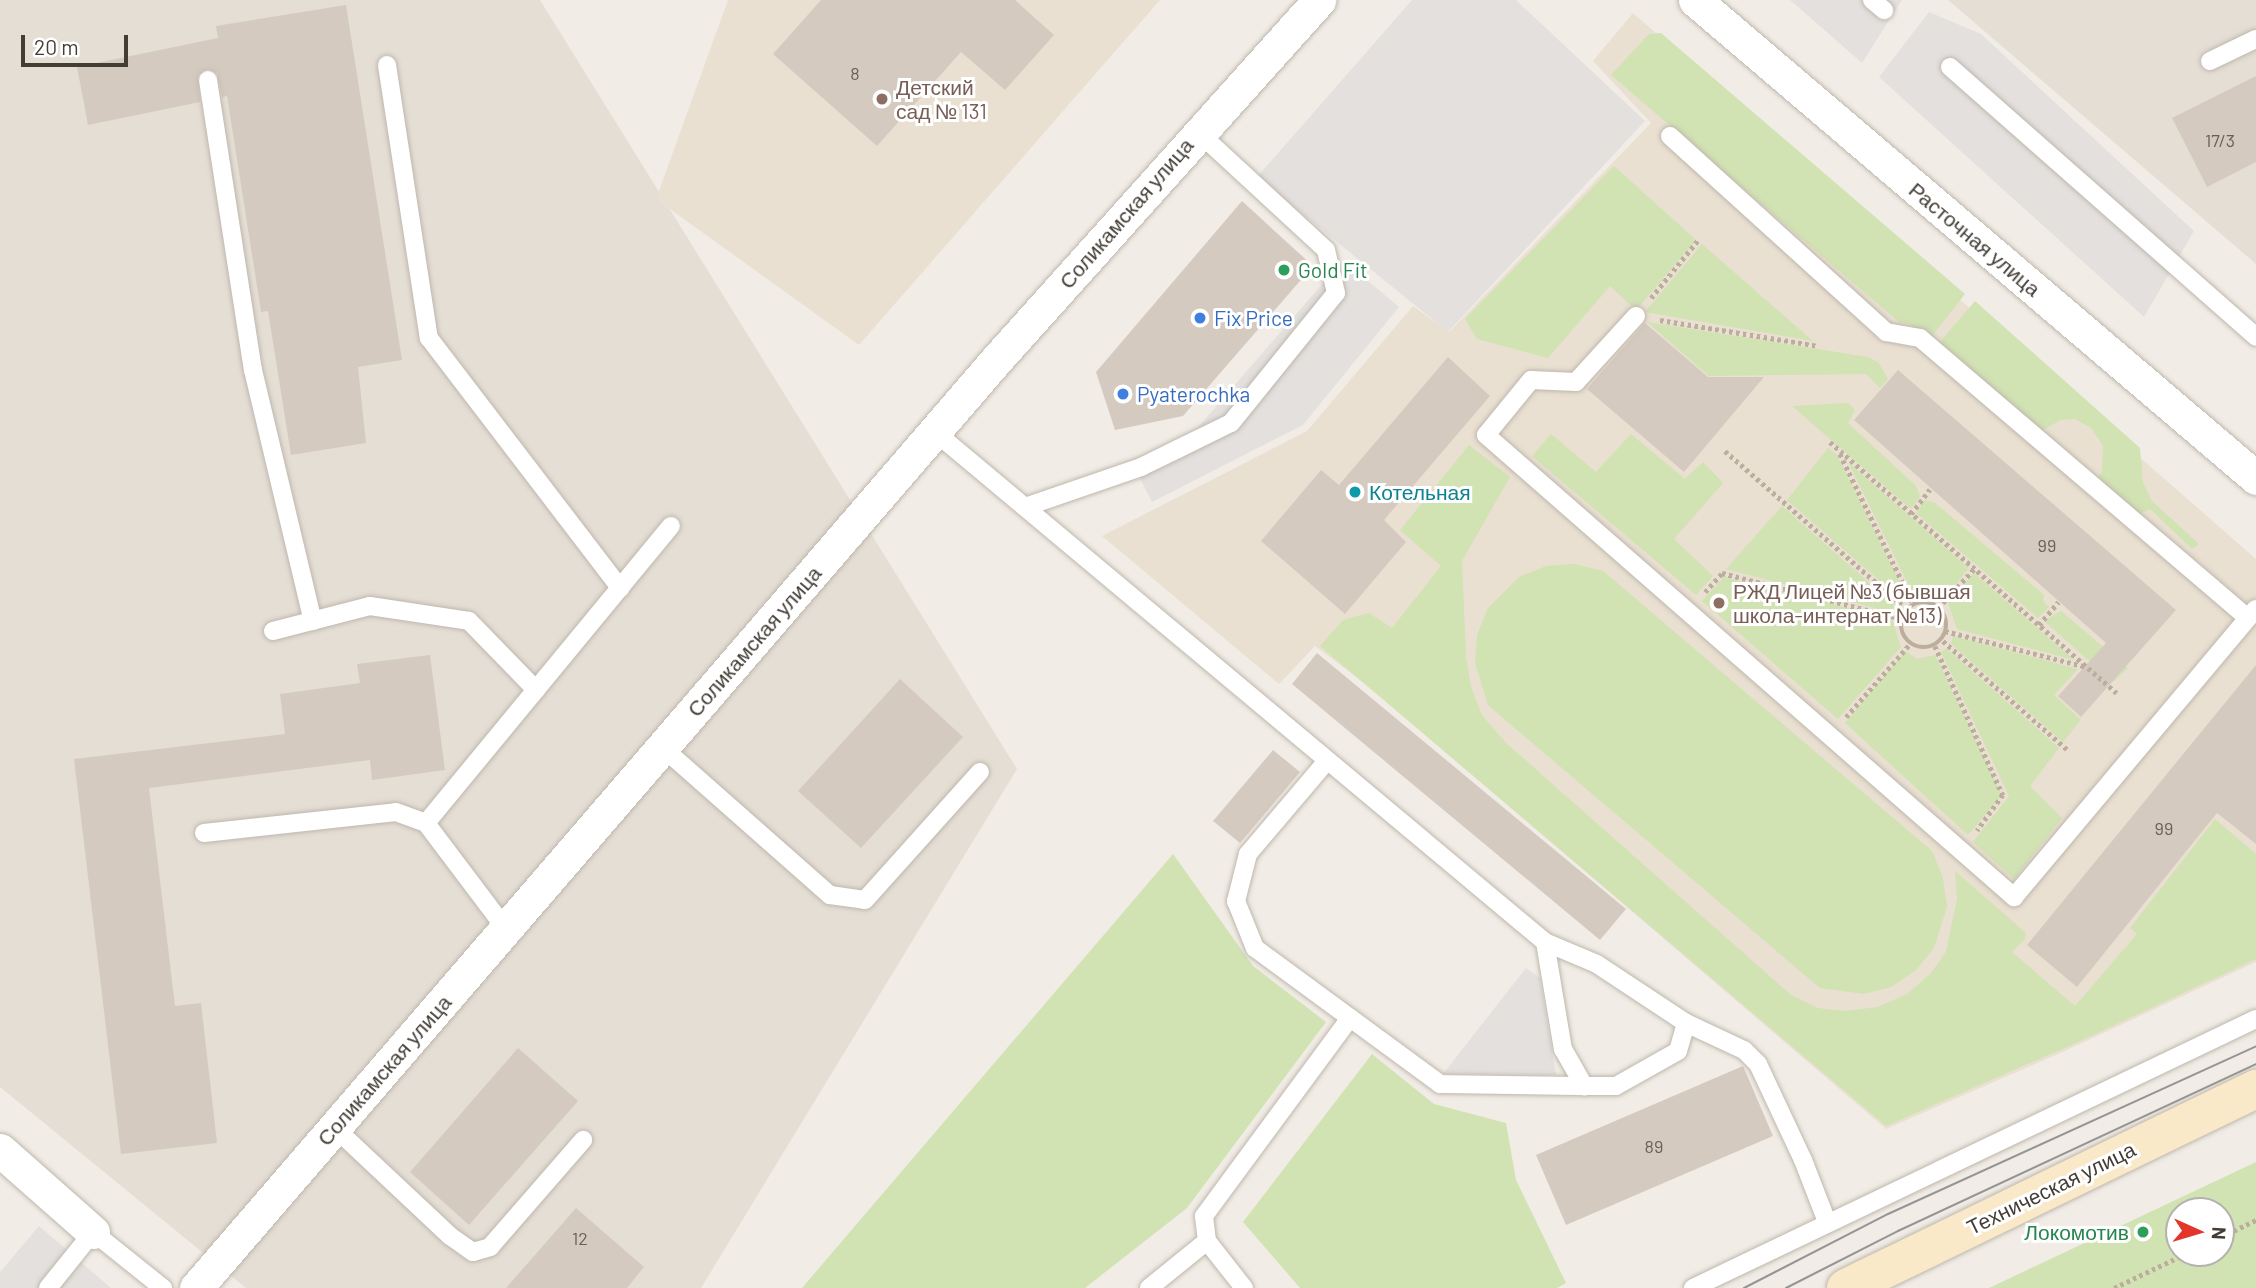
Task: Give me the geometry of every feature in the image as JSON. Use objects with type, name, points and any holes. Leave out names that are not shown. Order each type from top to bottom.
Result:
[{"type":"main road","name":"Техническая улица","points":[[1846,1288],[2256,1089]]},
{"type":"street","name":"Соликамская улица","points":[[196,1288],[935,432],[1198,132],[1319,0]]},
{"type":"street","name":"Расточная улица","points":[[1695,0],[2255,474]]},
{"type":"street","points":[[0,1150],[93,1232]]},
{"type":"lane","points":[[2210,61],[2256,39]]},
{"type":"lane","points":[[387,65],[429,338],[620,587]]},
{"type":"lane","points":[[1950,67],[2256,337]]},
{"type":"lane","points":[[208,80],[253,370],[313,621]]},
{"type":"lane","points":[[1025,507],[1141,467],[1231,423],[1336,293],[1326,250],[1198,132]]},
{"type":"lane","points":[[1636,316],[1576,382],[1531,380],[1486,435],[2014,897],[2252,614],[1920,338],[1886,332],[1670,136]]},
{"type":"lane","points":[[935,432],[1326,762],[1545,942],[1597,964],[1686,1023],[1744,1050],[1758,1064],[1803,1160],[1827,1223]]},
{"type":"lane","points":[[426,823],[671,526]]},
{"type":"lane","points":[[273,631],[370,606],[469,621],[536,690]]},
{"type":"lane","points":[[662,747],[830,895],[865,900],[980,772]]},
{"type":"lane","points":[[1326,762],[1248,854],[1236,901],[1255,948],[1440,1084],[1616,1086],[1678,1051],[1686,1023]]},
{"type":"lane","points":[[204,833],[396,812],[426,823],[506,929]]},
{"type":"lane","points":[[1545,942],[1563,1049],[1584,1086]]},
{"type":"lane","points":[[1244,1288],[1207,1241],[1204,1216],[1350,1018]]},
{"type":"lane","points":[[1693,1288],[2256,1019]]},
{"type":"lane","points":[[335,1128],[450,1236],[472,1252],[490,1247],[583,1140]]},
{"type":"lane","points":[[48,1288],[93,1232],[163,1288]]},
{"type":"lane","points":[[1149,1288],[1207,1241]]},
{"type":"path","points":[[1699,239],[1636,316],[1818,346]]},
{"type":"path","points":[[1830,442],[2117,692]]},
{"type":"path","points":[[1725,451],[1907,610]]},
{"type":"path","points":[[1839,451],[1913,604]]},
{"type":"path","points":[[1911,514],[1930,489]]},
{"type":"path","points":[[1938,608],[1974,569]]},
{"type":"path","points":[[1689,610],[1722,573],[1903,619]]},
{"type":"path","points":[[1919,601],[1933,603],[1944,612],[1943,641],[1935,646],[1916,648],[1905,640],[1903,619],[1907,610],[1919,601]]},
{"type":"path","points":[[2039,625],[2058,602]]},
{"type":"path","points":[[1945,631],[2088,667]]},
{"type":"path","points":[[1943,641],[2068,750]]},
{"type":"path","points":[[1831,735],[1910,644]]},
{"type":"path","points":[[1935,646],[2003,795],[1962,851]]},
{"type":"path","points":[[2235,1230],[2256,1220]]},
{"type":"path","points":[[2114,1288],[2165,1264]]},
{"type":"shaded area","points":[[0,0],[540,0],[1017,769],[701,1288],[246,1288],[0,1087]]},
{"type":"shaded area","name":"Детский сад № 131","points":[[728,0],[1160,0],[859,345],[656,199]]},
{"type":"shaded area","points":[[1412,0],[1516,0],[1645,121],[1448,332],[1257,177]]},
{"type":"shaded area","points":[[1790,0],[1902,0],[1862,63]]},
{"type":"shaded area","points":[[1948,0],[2256,0],[2256,264]]},
{"type":"shaded area","points":[[1929,12],[1981,34],[2194,231],[2144,317],[1879,77]]},
{"type":"shaded area","name":"РЖД Лицей №3 (бывшая школа-интернат №13)","points":[[1633,13],[2256,559],[2256,962],[2067,1050],[1886,1129],[1372,689],[1315,646],[1279,684],[1102,536],[1307,431],[1413,306],[1449,332],[1651,123],[1593,61]]},
{"type":"shaded area","points":[[1343,260],[1399,307],[1303,425],[1152,502],[1131,461],[1194,432]]},
{"type":"shaded area","points":[[1526,968],[1540,978],[1556,1075],[1443,1074]]},
{"type":"shaded area","points":[[39,1226],[111,1288],[0,1288],[0,1272]]},
{"type":"green space","points":[[1661,33],[1965,294],[1931,337],[1909,324],[1899,322],[1611,75],[1649,34]]},
{"type":"green space","points":[[1614,166],[1696,240],[1636,310],[1610,286],[1548,358],[1477,339],[1465,319]]},
{"type":"green space","points":[[1702,244],[1813,341],[1645,312]]},
{"type":"green space","points":[[1975,301],[2140,448],[2143,483],[2152,501],[2199,544],[2192,549],[2150,509],[2139,514],[2097,480],[2102,472],[2103,446],[2091,428],[2075,419],[2061,420],[2041,431],[1939,343]]},
{"type":"green space","points":[[1647,322],[1868,357],[1878,362],[1888,379],[1880,388],[1866,374],[1709,376]]},
{"type":"green space","points":[[1848,403],[1855,410],[1848,423],[1916,486],[1920,496],[1911,509],[1792,406]]},
{"type":"green space","points":[[1551,434],[1596,472],[1631,434],[1685,479],[1703,462],[1723,483],[1674,539],[1713,576],[1696,595],[1532,456]]},
{"type":"green space","points":[[1469,445],[1510,477],[1462,561],[1466,657],[1471,687],[1482,715],[1506,743],[1791,995],[1818,1008],[1844,1011],[1878,1007],[1907,994],[1931,973],[1946,952],[1957,899],[1955,871],[2026,933],[2025,939],[2012,952],[2075,1006],[2137,934],[2130,928],[2215,819],[2256,854],[2256,959],[2076,1043],[1886,1126],[1320,646],[1343,620],[1369,613],[1392,628],[1441,566],[1400,530]]},
{"type":"green space","points":[[1828,448],[1837,455],[1907,597],[1903,601],[1787,500]]},
{"type":"green space","points":[[1848,462],[1969,568],[1944,599],[1924,592],[1913,594]]},
{"type":"green space","points":[[1925,500],[1935,503],[2044,595],[2043,601],[2049,607],[2038,618],[1916,513]]},
{"type":"green space","points":[[1782,506],[1898,608],[1894,613],[1726,569]]},
{"type":"green space","points":[[1574,564],[1603,571],[1932,851],[1943,878],[1947,907],[1934,948],[1915,971],[1891,987],[1864,994],[1820,988],[1488,705],[1475,663],[1477,635],[1488,608],[1519,577],[1546,566]]},
{"type":"green space","points":[[1974,573],[2074,660],[1957,629],[1948,603]]},
{"type":"green space","points":[[1724,577],[1892,619],[1901,647],[1838,719],[1702,601]]},
{"type":"green space","points":[[2061,611],[2128,668],[2113,682],[2044,621]]},
{"type":"green space","points":[[1953,636],[2078,669],[2054,695],[2081,720],[2063,742],[1951,644]]},
{"type":"green space","points":[[1946,648],[2059,748],[2030,786],[2062,818],[2014,879],[1973,842],[2009,796],[1941,652]]},
{"type":"green space","points":[[1905,651],[1917,659],[1935,655],[2002,795],[1968,835],[1845,723]]},
{"type":"green space","points":[[1173,854],[1253,966],[1326,1022],[1187,1208],[1085,1288],[802,1288]]},
{"type":"green space","points":[[1372,1054],[1434,1104],[1506,1123],[1516,1180],[1566,1283],[1557,1288],[1300,1288],[1243,1222]]},
{"type":"green space","name":"Локомотив","points":[[2256,1162],[2256,1288],[1989,1288],[2165,1205],[2165,1267],[2235,1267],[2235,1197],[2182,1197]]},
{"type":"building","points":[[821,0],[1015,0],[1054,35],[1005,90],[961,52],[877,146],[773,54]]},
{"type":"building","points":[[346,5],[402,360],[358,367],[366,443],[291,455],[268,311],[261,312],[227,96],[222,97],[217,73],[207,69],[198,75],[200,102],[88,125],[77,67],[218,38],[216,26]]},
{"type":"building","points":[[2256,76],[2256,162],[2207,187],[2172,118]]},
{"type":"building","points":[[1242,201],[1313,266],[1183,416],[1115,430],[1096,372]]},
{"type":"building","points":[[1645,323],[1708,377],[1764,377],[1684,472],[1587,389]]},
{"type":"building","name":"Котельная","points":[[1448,357],[1490,396],[1384,520],[1406,542],[1345,614],[1261,541],[1321,470],[1339,485]]},
{"type":"building","points":[[1898,370],[2176,610],[2081,717],[2058,696],[2106,643],[1854,420]]},
{"type":"building","points":[[1317,653],[1626,909],[1600,940],[1292,684]]},
{"type":"building","points":[[430,655],[445,770],[372,780],[370,760],[149,788],[175,1006],[201,1003],[217,1143],[121,1154],[74,759],[285,734],[280,694],[360,683],[357,664]]},
{"type":"building","points":[[2256,665],[2256,844],[2217,813],[2077,987],[2027,945]]},
{"type":"building","points":[[900,679],[963,737],[861,848],[798,791]]},
{"type":"building","points":[[1273,750],[1300,772],[1240,843],[1213,821]]},
{"type":"building","points":[[518,1048],[578,1101],[469,1225],[410,1172]]},
{"type":"building","points":[[1743,1066],[1773,1136],[1566,1225],[1536,1155]]},
{"type":"building","points":[[576,1208],[644,1267],[627,1288],[506,1288]]},
{"type":"tram line","points":[[1744,1288],[1888,1214],[2256,1046]]},
{"type":"tram line","points":[[1786,1288],[1898,1231],[2256,1064]]},
{"type":"place","name":"Детский сад № 131","points":[[882,99]]},
{"type":"place","name":"Gold Fit","points":[[1284,270]]},
{"type":"place","name":"Fix Price","points":[[1200,318]]},
{"type":"place","name":"Pyaterochka","points":[[1123,394]]},
{"type":"place","name":"Котельная","points":[[1355,492]]},
{"type":"place","name":"РЖД Лицей №3 (бывшая школа-интернат №13)","points":[[1719,603]]},
{"type":"place","name":"Локомотив","points":[[2143,1232]]}]
